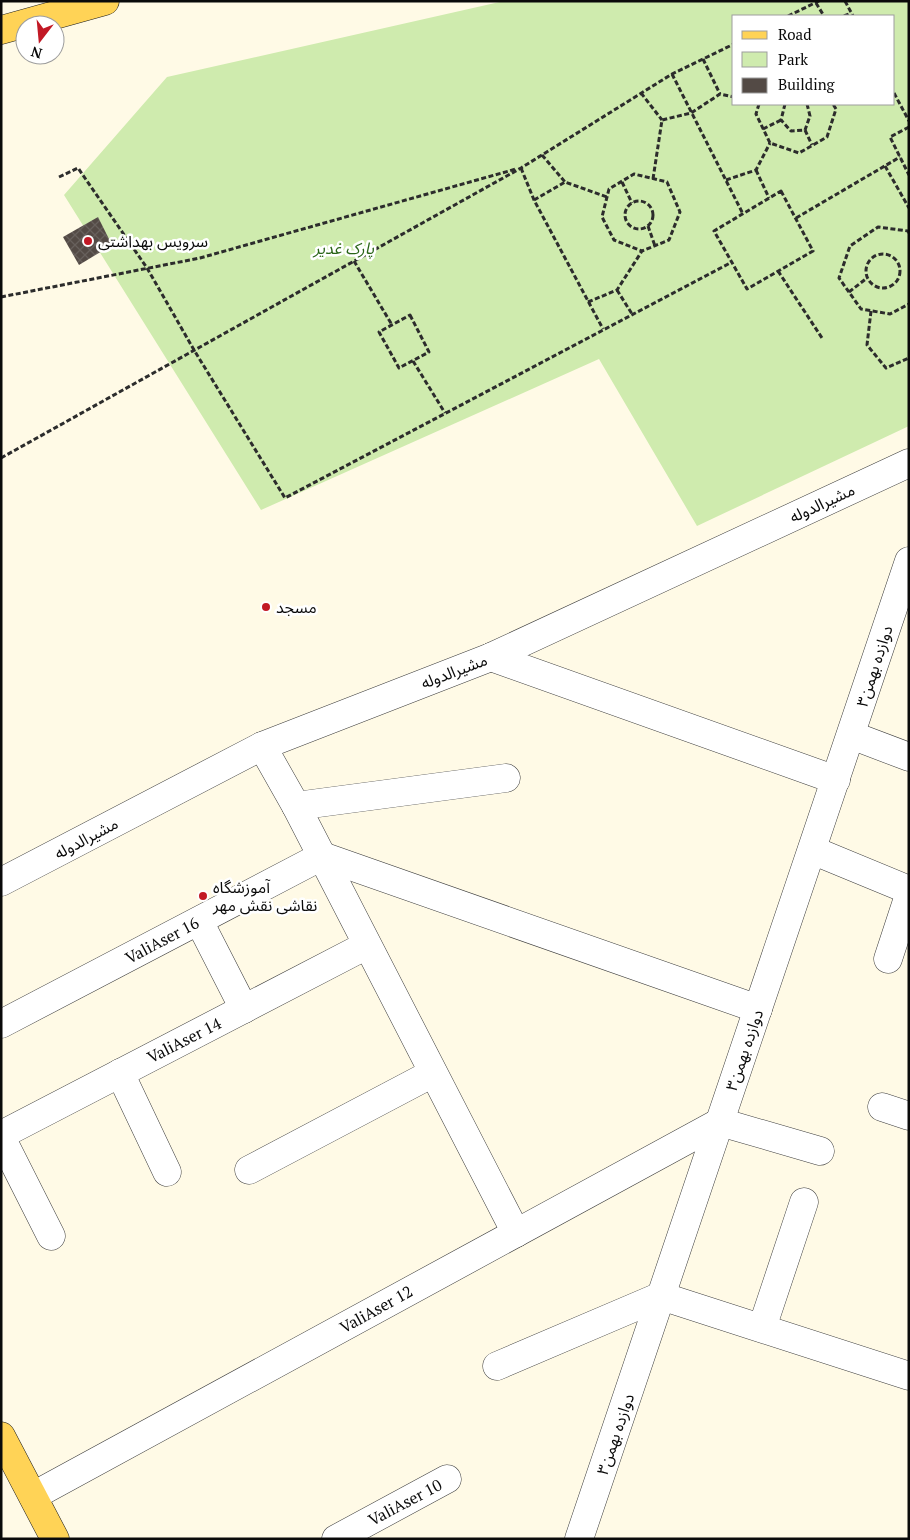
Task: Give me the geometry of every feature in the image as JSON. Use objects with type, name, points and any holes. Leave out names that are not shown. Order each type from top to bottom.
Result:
[{"type":"main road","points":[[1,30],[105,1]]},
{"type":"main road","points":[[1,1436],[55,1539]]},
{"type":"street","name":"مشیرالدوله","points":[[1,882],[262,746],[491,657],[909,463]]},
{"type":"street","name":"دوازده بهمن۳","points":[[579,1539],[909,561]]},
{"type":"street","points":[[491,657],[836,780]]},
{"type":"street","points":[[851,735],[909,757]]},
{"type":"street","points":[[262,746],[296,806],[516,1233]]},
{"type":"street","points":[[296,806],[506,778]]},
{"type":"street","points":[[812,850],[909,890]]},
{"type":"street","points":[[322,856],[758,1009]]},
{"type":"street","name":"ValiAser 16","points":[[1,1024],[322,856]]},
{"type":"street","points":[[888,959],[909,895]]},
{"type":"street","points":[[199,921],[244,1009]]},
{"type":"street","name":"ValiAser 14","points":[[1,1136],[367,945]]},
{"type":"street","points":[[120,1073],[167,1172]]},
{"type":"street","points":[[249,1170],[433,1073]]},
{"type":"street","points":[[882,1107],[909,1116]]},
{"type":"street","points":[[720,1122],[820,1151]]},
{"type":"street","name":"ValiAser 12","points":[[33,1496],[720,1122]]},
{"type":"street","points":[[1,1136],[51,1236]]},
{"type":"street","points":[[762,1328],[804,1202]]},
{"type":"street","points":[[497,1366],[661,1296],[909,1376]]},
{"type":"street","name":"ValiAser 10","points":[[336,1539],[447,1479]]},
{"type":"path","points":[[844,1],[852,15]]},
{"type":"path","points":[[790,15],[817,2],[824,15]]},
{"type":"path","points":[[1,458],[521,168],[672,74],[732,45]]},
{"type":"path","points":[[703,59],[720,94]]},
{"type":"path","points":[[672,74],[743,214]]},
{"type":"path","points":[[641,93],[662,120],[653,178]]},
{"type":"path","points":[[662,120],[691,113],[720,94],[732,97]]},
{"type":"path","points":[[895,95],[909,121]]},
{"type":"path","points":[[759,105],[756,114],[770,142],[799,153],[827,137],[836,109],[834,105]]},
{"type":"path","points":[[764,129],[781,120],[785,105]]},
{"type":"path","points":[[807,105],[810,116],[805,130],[812,145]]},
{"type":"path","points":[[781,120],[791,131],[805,130]]},
{"type":"path","points":[[909,127],[890,137],[909,175]]},
{"type":"path","points":[[726,180],[756,170],[770,142]]},
{"type":"path","points":[[542,155],[565,182],[607,197]]},
{"type":"path","points":[[796,218],[900,157]]},
{"type":"path","points":[[885,166],[909,208]]},
{"type":"path","points":[[59,177],[78,168],[147,268],[194,350],[285,498],[732,262]]},
{"type":"path","points":[[521,168],[534,200],[603,329]]},
{"type":"path","points":[[1,297],[200,258],[521,168]]},
{"type":"path","points":[[756,170],[769,198]]},
{"type":"path","points":[[588,302],[617,290],[642,251],[669,240],[680,212],[667,182],[634,174],[610,189],[602,217],[614,240],[642,251]]},
{"type":"path","points":[[534,200],[565,182]]},
{"type":"path","points":[[622,182],[632,203]]},
{"type":"path","points":[[781,191],[796,218],[813,251],[747,289],[714,231],[781,191]]},
{"type":"path","points":[[641,201],[649,205],[653,218],[648,226],[639,229],[628,223],[626,210],[632,203],[641,201]]},
{"type":"path","points":[[648,226],[655,246]]},
{"type":"path","points":[[909,226],[908,232],[878,227],[850,246],[838,278],[861,309],[890,314],[909,304]]},
{"type":"path","points":[[877,255],[888,255],[900,267],[895,283],[886,288],[875,286],[867,278],[866,268],[868,262],[877,255]]},
{"type":"path","points":[[354,261],[392,325]]},
{"type":"path","points":[[778,271],[822,338]]},
{"type":"path","points":[[849,292],[867,278]]},
{"type":"path","points":[[617,290],[632,314]]},
{"type":"path","points":[[872,311],[868,344],[886,368],[909,358]]},
{"type":"path","points":[[410,315],[429,352],[399,368],[379,332],[392,325],[410,315]]},
{"type":"path","points":[[413,361],[445,413]]},
{"type":"green space","name":"پارک غدیر","points":[[504,1],[909,1],[909,426],[697,526],[599,359],[261,510],[64,195],[167,77]]},
{"type":"building","name":"سرویس بهداشتی","points":[[98,217],[112,245],[79,265],[63,237]]},
{"type":"place","name":"سرویس بهداشتی","points":[[88,241]]},
{"type":"place","name":"مسجد","points":[[266,607]]},
{"type":"place","name":"آموزشگاه نقاشی نقش مهر","points":[[203,896]]}]
